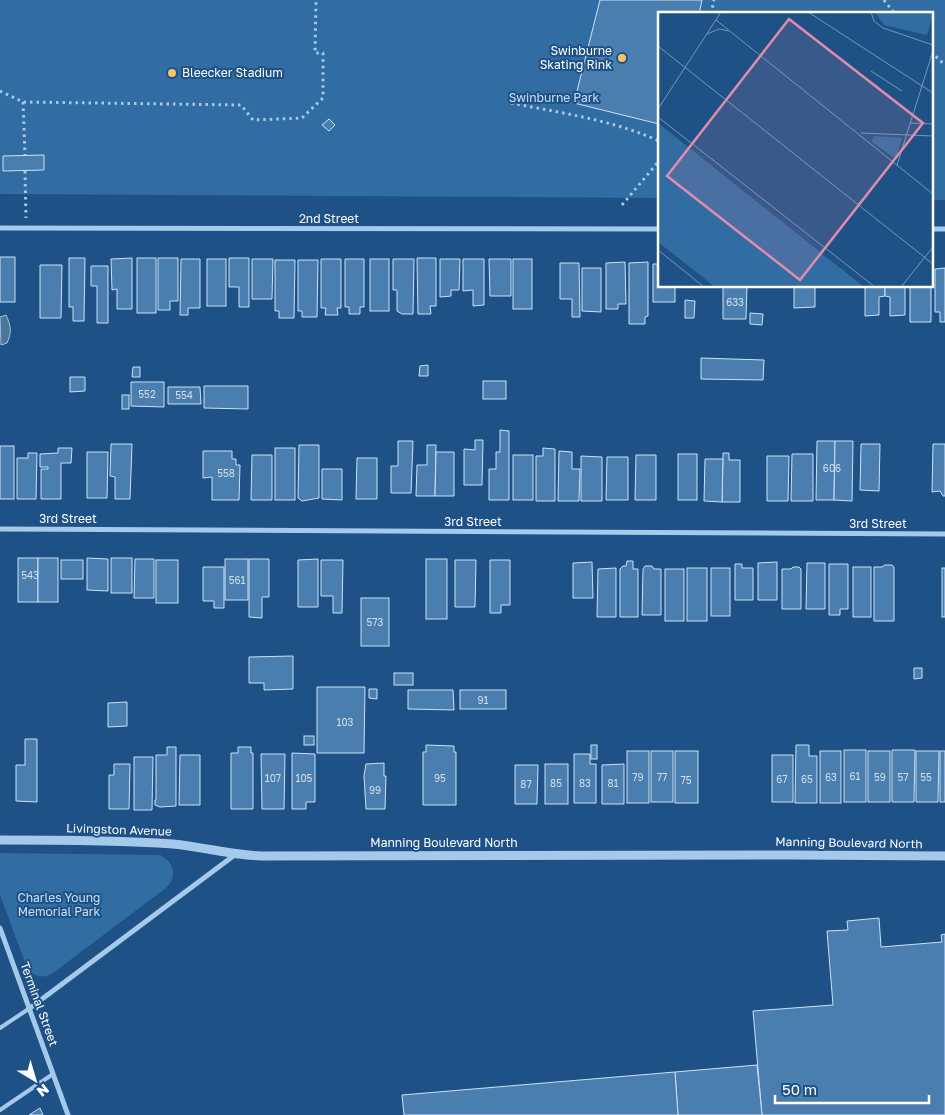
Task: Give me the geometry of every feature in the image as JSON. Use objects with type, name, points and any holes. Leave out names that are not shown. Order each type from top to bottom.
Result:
[{"type":"street","name":"2nd Street","points":[[0,228],[658,229]]},
{"type":"street","points":[[932,229],[945,229]]},
{"type":"street","name":"3rd Street","points":[[0,529],[945,534]]},
{"type":"street","name":"Livingston Avenue","points":[[0,840],[116,840],[176,844],[236,854]]},
{"type":"street","points":[[30,1008],[236,854]]},
{"type":"street","name":"Manning Boulevard North","points":[[236,854],[261,856],[945,856]]},
{"type":"street","name":"Terminal Street","points":[[0,928],[68,1115]]},
{"type":"lane","points":[[0,1028],[30,1008]]},
{"type":"lane","points":[[0,1110],[53,1074]]},
{"type":"path","points":[[0,91],[23,102],[241,104],[252,120],[302,118],[323,98],[323,53],[315,53],[316,0]]},
{"type":"path","points":[[884,0],[893,12]]},
{"type":"path","points":[[932,53],[945,65]]},
{"type":"path","points":[[23,102],[25,155]]},
{"type":"path","points":[[512,103],[593,119],[637,131],[658,141]]},
{"type":"path","points":[[622,205],[658,162]]},
{"type":"path","points":[[25,171],[27,228]]},
{"type":"green space","name":"Swinburne Park","points":[[0,0],[945,0],[945,200],[932,200],[932,12],[658,12],[658,198],[0,194]]},
{"type":"green space","name":"Charles Young Memorial Park","points":[[0,853],[159,855],[171,865],[173,874],[166,888],[53,973],[39,976],[27,968],[0,895]]},
{"type":"shaded area","points":[[6,315],[10,326],[10,336],[7,343],[1,345],[0,317]]},
{"type":"building","name":"Swinburne Skating Rink","points":[[600,0],[702,0],[699,12],[658,12],[658,124],[574,103]]},
{"type":"building","points":[[329,119],[335,125],[329,131],[322,125]]},
{"type":"building","points":[[44,155],[44,170],[3,171],[3,156]]},
{"type":"building","points":[[0,257],[15,257],[15,302],[0,302]]},
{"type":"building","points":[[69,258],[85,258],[84,321],[73,321],[73,307],[69,307]]},
{"type":"building","points":[[132,258],[132,309],[117,309],[117,289],[112,290],[111,259]]},
{"type":"building","points":[[137,258],[156,258],[156,313],[137,313]]},
{"type":"building","points":[[158,258],[178,258],[178,301],[170,301],[170,310],[158,310]]},
{"type":"building","points":[[229,258],[249,258],[249,307],[239,307],[239,287],[229,287]]},
{"type":"building","points":[[417,258],[436,258],[436,306],[430,306],[431,314],[418,314]]},
{"type":"building","points":[[181,259],[200,259],[200,308],[188,308],[188,315],[180,315]]},
{"type":"building","points":[[207,259],[226,259],[226,306],[207,306]]},
{"type":"building","points":[[252,259],[273,259],[272,299],[252,299]]},
{"type":"building","points":[[321,259],[341,259],[341,308],[337,308],[338,315],[325,315],[326,308],[321,308]]},
{"type":"building","points":[[345,259],[364,259],[364,307],[360,307],[360,314],[349,314],[349,307],[345,307]]},
{"type":"building","points":[[370,259],[389,259],[389,311],[370,311]]},
{"type":"building","points":[[393,259],[414,259],[413,314],[402,314],[397,311],[397,290],[393,290]]},
{"type":"building","points":[[440,259],[460,259],[459,290],[451,290],[451,296],[440,297]]},
{"type":"building","points":[[463,259],[484,259],[484,305],[473,306],[473,290],[463,291]]},
{"type":"building","points":[[489,259],[511,259],[511,296],[490,296]]},
{"type":"building","points":[[513,259],[532,259],[532,309],[513,309]]},
{"type":"building","points":[[275,260],[295,260],[294,318],[279,318],[279,311],[275,311]]},
{"type":"building","points":[[298,260],[318,260],[317,317],[302,317],[302,311],[298,311]]},
{"type":"building","points":[[625,262],[626,304],[618,304],[618,309],[606,309],[606,263]]},
{"type":"building","points":[[648,262],[648,316],[645,317],[645,324],[629,324],[629,263]]},
{"type":"building","points":[[560,263],[579,263],[580,317],[572,317],[572,299],[560,299]]},
{"type":"building","points":[[653,264],[658,264],[658,288],[675,288],[675,302],[653,302]]},
{"type":"building","points":[[40,265],[62,265],[61,318],[40,318]]},
{"type":"building","points":[[91,266],[108,266],[108,323],[97,323],[97,286],[91,286]]},
{"type":"building","points":[[582,268],[601,268],[601,312],[582,311]]},
{"type":"building","points":[[945,268],[945,322],[940,322],[940,312],[935,312],[935,269]]},
{"type":"building","points":[[723,288],[747,288],[746,319],[723,319]]},
{"type":"building","points":[[794,288],[815,288],[815,307],[794,308]]},
{"type":"building","points":[[865,288],[885,288],[885,296],[879,297],[879,315],[865,316]]},
{"type":"building","points":[[885,288],[905,288],[905,315],[890,316],[890,297],[885,296]]},
{"type":"building","points":[[910,288],[931,288],[931,322],[910,322]]},
{"type":"building","points":[[685,300],[695,301],[694,318],[685,318]]},
{"type":"building","points":[[750,313],[763,314],[762,325],[750,324]]},
{"type":"building","points":[[701,358],[764,360],[763,380],[701,379]]},
{"type":"building","points":[[428,365],[428,376],[419,376],[420,366]]},
{"type":"building","points":[[133,367],[140,367],[140,377],[132,377]]},
{"type":"building","points":[[70,377],[85,377],[85,391],[70,392]]},
{"type":"building","points":[[483,381],[506,381],[506,399],[483,399]]},
{"type":"building","points":[[131,382],[164,382],[164,407],[131,406]]},
{"type":"building","points":[[204,386],[248,386],[248,409],[204,408]]},
{"type":"building","points":[[168,387],[200,387],[201,404],[168,404]]},
{"type":"building","points":[[122,395],[129,395],[129,409],[122,409]]},
{"type":"building","points":[[500,430],[509,431],[509,500],[489,500],[489,469],[496,469],[496,452],[500,452]]},
{"type":"building","points":[[475,440],[483,440],[482,485],[464,485],[464,449],[475,450]]},
{"type":"building","points":[[398,441],[413,441],[411,493],[391,493],[391,466],[398,466]]},
{"type":"building","points":[[817,441],[835,441],[834,500],[816,500]]},
{"type":"building","points":[[835,441],[853,441],[852,501],[834,500]]},
{"type":"building","points":[[111,444],[132,444],[130,499],[115,499],[115,477],[110,476]]},
{"type":"building","points":[[861,444],[880,444],[879,491],[860,490]]},
{"type":"building","points":[[933,444],[945,444],[945,496],[940,491],[932,492]]},
{"type":"building","points":[[299,445],[319,445],[319,498],[302,501],[298,498]]},
{"type":"building","points":[[427,445],[436,445],[435,496],[416,496],[417,465],[427,465]]},
{"type":"building","points":[[0,446],[14,446],[14,499],[0,499]]},
{"type":"building","points":[[58,448],[72,448],[71,463],[61,463],[61,499],[41,499],[41,469],[48,469],[48,467],[40,467],[40,454],[58,453]]},
{"type":"building","points":[[275,448],[295,448],[295,500],[275,500]]},
{"type":"building","points":[[543,448],[555,449],[555,501],[536,501],[536,456],[543,456]]},
{"type":"building","points":[[203,451],[232,451],[232,459],[236,459],[236,465],[240,465],[239,500],[212,500],[212,477],[203,478]]},
{"type":"building","points":[[559,451],[572,452],[572,469],[580,469],[579,501],[558,501]]},
{"type":"building","points":[[87,452],[108,452],[107,498],[87,498]]},
{"type":"building","points":[[436,452],[454,452],[454,496],[435,496]]},
{"type":"building","points":[[28,453],[37,453],[36,499],[17,499],[17,458],[28,458]]},
{"type":"building","points":[[723,453],[729,453],[729,460],[740,460],[740,502],[722,502]]},
{"type":"building","points":[[678,454],[697,454],[697,500],[678,500]]},
{"type":"building","points":[[792,454],[813,454],[813,501],[791,501]]},
{"type":"building","points":[[252,455],[272,455],[272,500],[251,500]]},
{"type":"building","points":[[513,455],[533,455],[533,500],[513,500]]},
{"type":"building","points":[[636,455],[656,455],[656,500],[635,500]]},
{"type":"building","points":[[581,456],[602,457],[602,501],[581,501]]},
{"type":"building","points":[[767,456],[789,456],[788,501],[767,501]]},
{"type":"building","points":[[607,457],[628,457],[628,500],[606,500]]},
{"type":"building","points":[[357,458],[377,458],[377,499],[356,499]]},
{"type":"building","points":[[705,459],[723,459],[722,502],[704,501]]},
{"type":"building","points":[[322,469],[342,469],[342,500],[322,499]]},
{"type":"building","points":[[18,558],[38,558],[38,602],[18,602]]},
{"type":"building","points":[[38,558],[58,558],[58,602],[38,602]]},
{"type":"building","points":[[87,558],[108,559],[108,591],[87,590]]},
{"type":"building","points":[[111,558],[132,558],[132,593],[111,593]]},
{"type":"building","points":[[135,559],[154,559],[154,598],[134,598]]},
{"type":"building","points":[[225,559],[248,559],[248,600],[225,600]]},
{"type":"building","points":[[249,559],[269,559],[269,597],[262,597],[262,618],[249,617]]},
{"type":"building","points":[[318,559],[318,607],[298,607],[298,560]]},
{"type":"building","points":[[426,559],[447,559],[447,619],[426,619]]},
{"type":"building","points":[[61,560],[83,560],[83,579],[61,579]]},
{"type":"building","points":[[156,560],[178,560],[178,603],[156,603]]},
{"type":"building","points":[[321,560],[343,560],[342,613],[333,613],[333,596],[321,596]]},
{"type":"building","points":[[455,560],[476,560],[475,607],[455,607]]},
{"type":"building","points":[[490,560],[510,560],[510,605],[501,605],[501,613],[490,613]]},
{"type":"building","points":[[627,561],[633,561],[633,569],[638,569],[638,617],[620,617],[620,569],[626,566]]},
{"type":"building","points":[[592,562],[593,598],[573,598],[573,563]]},
{"type":"building","points":[[777,562],[777,600],[758,600],[758,563]]},
{"type":"building","points":[[807,563],[825,563],[825,609],[806,609]]},
{"type":"building","points":[[735,564],[742,564],[742,568],[753,568],[753,600],[735,600]]},
{"type":"building","points":[[829,564],[848,564],[848,609],[840,609],[840,615],[829,615]]},
{"type":"building","points":[[892,565],[894,567],[894,621],[874,621],[874,567]]},
{"type":"building","points":[[645,566],[661,569],[661,615],[642,615],[643,569]]},
{"type":"building","points":[[203,567],[224,567],[224,608],[214,608],[214,601],[203,601]]},
{"type":"building","points":[[793,567],[801,569],[801,609],[782,609],[782,569],[791,569]]},
{"type":"building","points":[[853,567],[871,567],[871,617],[853,617]]},
{"type":"building","points":[[616,568],[616,617],[597,617],[598,569]]},
{"type":"building","points":[[687,568],[707,568],[707,621],[687,621]]},
{"type":"building","points":[[711,568],[730,568],[730,616],[711,616]]},
{"type":"building","points":[[942,568],[945,568],[945,617],[942,617]]},
{"type":"building","points":[[665,569],[684,569],[684,621],[665,621]]},
{"type":"building","points":[[361,598],[389,598],[389,646],[361,646]]},
{"type":"building","points":[[293,656],[293,689],[264,690],[264,683],[249,683],[249,657]]},
{"type":"building","points":[[914,668],[922,668],[922,678],[914,679]]},
{"type":"building","points":[[394,673],[413,673],[413,685],[394,685]]},
{"type":"building","points":[[317,687],[365,687],[364,753],[317,753]]},
{"type":"building","points":[[369,689],[377,689],[377,699],[369,698]]},
{"type":"building","points":[[408,690],[453,690],[454,710],[408,709]]},
{"type":"building","points":[[460,690],[506,690],[506,709],[460,709]]},
{"type":"building","points":[[127,702],[127,726],[108,727],[108,703]]},
{"type":"building","points":[[304,736],[314,736],[314,745],[304,745]]},
{"type":"building","points":[[25,739],[37,739],[37,802],[16,801],[16,765],[25,765]]},
{"type":"building","points":[[426,745],[454,746],[454,752],[456,752],[456,805],[423,805],[423,752],[426,752]]},
{"type":"building","points":[[591,745],[597,745],[597,759],[591,759]]},
{"type":"building","points":[[796,745],[809,745],[809,756],[817,756],[817,803],[795,803]]},
{"type":"building","points":[[167,747],[176,747],[176,806],[160,807],[155,805],[156,755],[167,755]]},
{"type":"building","points":[[238,747],[251,747],[251,753],[253,753],[253,809],[231,809],[231,753],[238,753]]},
{"type":"building","points":[[844,750],[866,750],[866,802],[844,802]]},
{"type":"building","points":[[892,750],[915,750],[914,802],[892,802]]},
{"type":"building","points":[[627,751],[649,751],[649,803],[627,803]]},
{"type":"building","points":[[651,751],[673,751],[673,802],[651,802]]},
{"type":"building","points":[[675,751],[698,751],[698,803],[675,803]]},
{"type":"building","points":[[820,751],[841,751],[841,803],[820,803]]},
{"type":"building","points":[[868,751],[890,751],[890,802],[868,802]]},
{"type":"building","points":[[916,751],[939,751],[938,802],[916,802]]},
{"type":"building","points":[[940,751],[945,751],[945,802],[940,802]]},
{"type":"building","points":[[292,753],[315,754],[315,802],[306,802],[306,809],[292,809]]},
{"type":"building","points":[[261,754],[285,754],[284,809],[262,809]]},
{"type":"building","points":[[574,754],[590,754],[590,764],[596,764],[596,803],[574,803]]},
{"type":"building","points":[[180,755],[200,755],[200,805],[179,805]]},
{"type":"building","points":[[772,755],[793,755],[793,802],[772,802]]},
{"type":"building","points":[[134,757],[153,757],[152,810],[134,810]]},
{"type":"building","points":[[384,763],[384,776],[386,776],[385,809],[366,809],[364,776],[366,764]]},
{"type":"building","points":[[114,764],[130,764],[129,809],[109,809],[109,775],[114,775]]},
{"type":"building","points":[[545,764],[568,764],[568,804],[545,804]]},
{"type":"building","points":[[624,764],[624,804],[602,804],[602,765]]},
{"type":"building","points":[[515,765],[538,765],[537,804],[515,804]]},
{"type":"building","points":[[879,918],[881,947],[942,942],[941,935],[945,934],[945,1115],[762,1115],[753,1011],[833,1005],[827,931],[848,930],[847,921]]},
{"type":"building","points":[[757,1065],[762,1115],[678,1115],[675,1072]]},
{"type":"building","points":[[675,1072],[678,1115],[404,1115],[402,1095]]},
{"type":"building","points":[[40,1108],[43,1115],[29,1115]]},
{"type":"place","name":"Swinburne Skating Rink","points":[[622,58]]},
{"type":"place","name":"Bleecker Stadium","points":[[172,73]]}]
